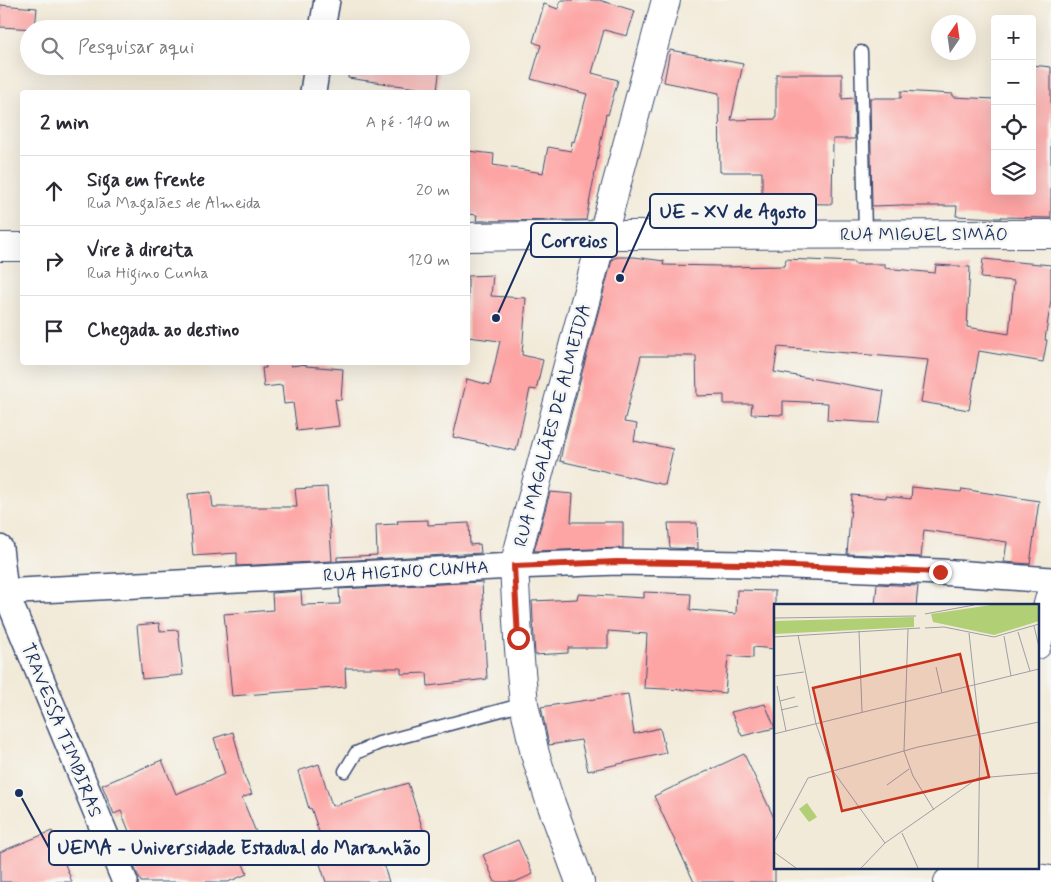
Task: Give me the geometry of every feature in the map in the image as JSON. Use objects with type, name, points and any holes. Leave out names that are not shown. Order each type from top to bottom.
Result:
[{"type":"street","points":[[324,20],[327,0]]},
{"type":"street","name":"RUA MAGALÃES DE ALMEIDA","points":[[580,882],[535,754],[524,704],[514,566],[666,0]]},
{"type":"street","points":[[313,90],[316,75]]},
{"type":"street","name":"RUA MIGUEL SIMÃO","points":[[470,237],[602,234],[1051,234]]},
{"type":"street","points":[[0,247],[20,247]]},
{"type":"street","name":"TRAVESSA TIMBIRAS","points":[[0,548],[3,592],[125,882]]},
{"type":"street","name":"RUA HIGINO CUNHA","points":[[3,592],[617,562],[744,564],[940,572],[1051,580]]},
{"type":"street","points":[[1038,641],[1051,593]]},
{"type":"street","points":[[948,882],[976,873],[1051,880]]},
{"type":"lane","points":[[861,52],[865,234]]},
{"type":"lane","points":[[345,771],[356,752],[379,743],[524,704]]},
{"type":"building","points":[[561,0],[599,0],[635,11],[627,36],[604,30],[592,73],[618,80],[608,115],[606,114],[586,220],[476,221],[477,215],[470,214],[470,151],[494,154],[493,165],[543,173],[548,147],[571,151],[572,141],[574,142],[587,94],[531,79],[541,45],[533,42],[544,4],[558,9]]},
{"type":"building","points":[[0,5],[37,8],[36,20],[20,20],[20,28],[0,27]]},
{"type":"building","points":[[670,50],[743,64],[731,120],[776,119],[776,74],[842,74],[842,99],[854,98],[855,139],[833,139],[832,204],[762,203],[762,172],[720,172],[719,93],[664,82]]},
{"type":"building","points":[[1036,65],[1051,67],[1051,218],[956,216],[957,206],[872,206],[870,98],[901,98],[901,91],[953,94],[953,97],[991,99],[991,195],[1036,195]]},
{"type":"building","points":[[348,75],[439,75],[437,90],[348,78]]},
{"type":"building","points":[[618,257],[664,261],[663,265],[720,267],[785,266],[786,259],[854,262],[854,264],[885,264],[885,268],[935,273],[936,265],[970,267],[967,327],[1009,334],[1014,281],[981,278],[983,259],[1051,265],[1051,300],[1043,362],[979,351],[969,410],[921,402],[928,360],[778,347],[774,372],[884,391],[879,423],[827,420],[828,403],[783,401],[783,415],[751,414],[752,404],[724,404],[724,395],[697,396],[696,356],[641,356],[624,422],[637,424],[634,441],[673,449],[665,485],[560,461],[612,260]]},
{"type":"building","points":[[493,275],[491,296],[526,298],[522,355],[543,360],[536,390],[530,389],[516,451],[453,437],[467,379],[490,385],[500,341],[470,337],[470,276]]},
{"type":"building","points":[[266,365],[306,365],[343,369],[341,400],[335,399],[339,426],[297,431],[293,403],[284,404],[282,385],[264,387],[262,368],[266,368]]},
{"type":"building","points":[[327,487],[332,561],[237,566],[237,553],[193,556],[188,494],[211,492],[213,507],[297,507],[295,489]]},
{"type":"building","points":[[912,487],[961,492],[962,489],[1039,501],[1030,564],[1004,562],[1007,542],[924,530],[921,557],[847,554],[852,495],[911,499]]},
{"type":"building","points":[[550,492],[573,494],[571,522],[623,522],[623,548],[534,551]]},
{"type":"building","points":[[428,520],[428,525],[469,523],[470,545],[480,544],[481,553],[337,561],[337,557],[377,555],[376,525],[398,524],[397,521]]},
{"type":"building","points":[[668,523],[697,523],[698,549],[670,548]]},
{"type":"building","points":[[482,582],[487,679],[428,686],[427,673],[401,674],[401,668],[345,668],[346,687],[232,696],[224,614],[273,610],[272,593],[301,591],[302,605],[340,604],[339,589]]},
{"type":"building","points":[[877,584],[918,586],[916,604],[875,604]]},
{"type":"building","points":[[737,590],[775,591],[774,649],[753,647],[753,658],[728,656],[725,693],[686,689],[644,688],[647,634],[608,631],[608,648],[568,648],[568,653],[535,655],[532,601],[577,599],[578,594],[644,598],[644,592],[691,594],[690,610],[736,614]]},
{"type":"building","points":[[159,623],[160,631],[178,630],[183,675],[142,679],[137,625]]},
{"type":"building","points":[[628,694],[634,734],[660,728],[666,753],[588,771],[581,740],[549,745],[541,707]]},
{"type":"building","points":[[765,704],[774,728],[742,736],[731,712]]},
{"type":"building","points":[[233,732],[245,778],[252,794],[242,798],[260,842],[238,851],[247,874],[228,882],[141,882],[128,853],[136,849],[121,811],[114,814],[102,785],[162,760],[176,794],[225,774],[214,738]]},
{"type":"building","points":[[744,754],[774,818],[775,882],[694,882],[654,796]]},
{"type":"building","points":[[319,764],[332,806],[408,783],[424,833],[378,848],[389,882],[326,882],[315,849],[324,847],[311,808],[309,809],[298,771]]},
{"type":"building","points":[[52,831],[72,882],[0,882],[0,852]]},
{"type":"building","points":[[518,840],[533,874],[515,882],[495,882],[483,855]]},
{"type":"place","name":"UE - XV de Agosto","points":[[620,278]]},
{"type":"place","name":"Correios","points":[[496,318]]},
{"type":"place","name":"UEMA - Universidade Estadual do Maranhão","points":[[19,793]]},
{"type":"route","points":[[518,638],[514,566],[617,562],[744,564],[940,572]]}]
